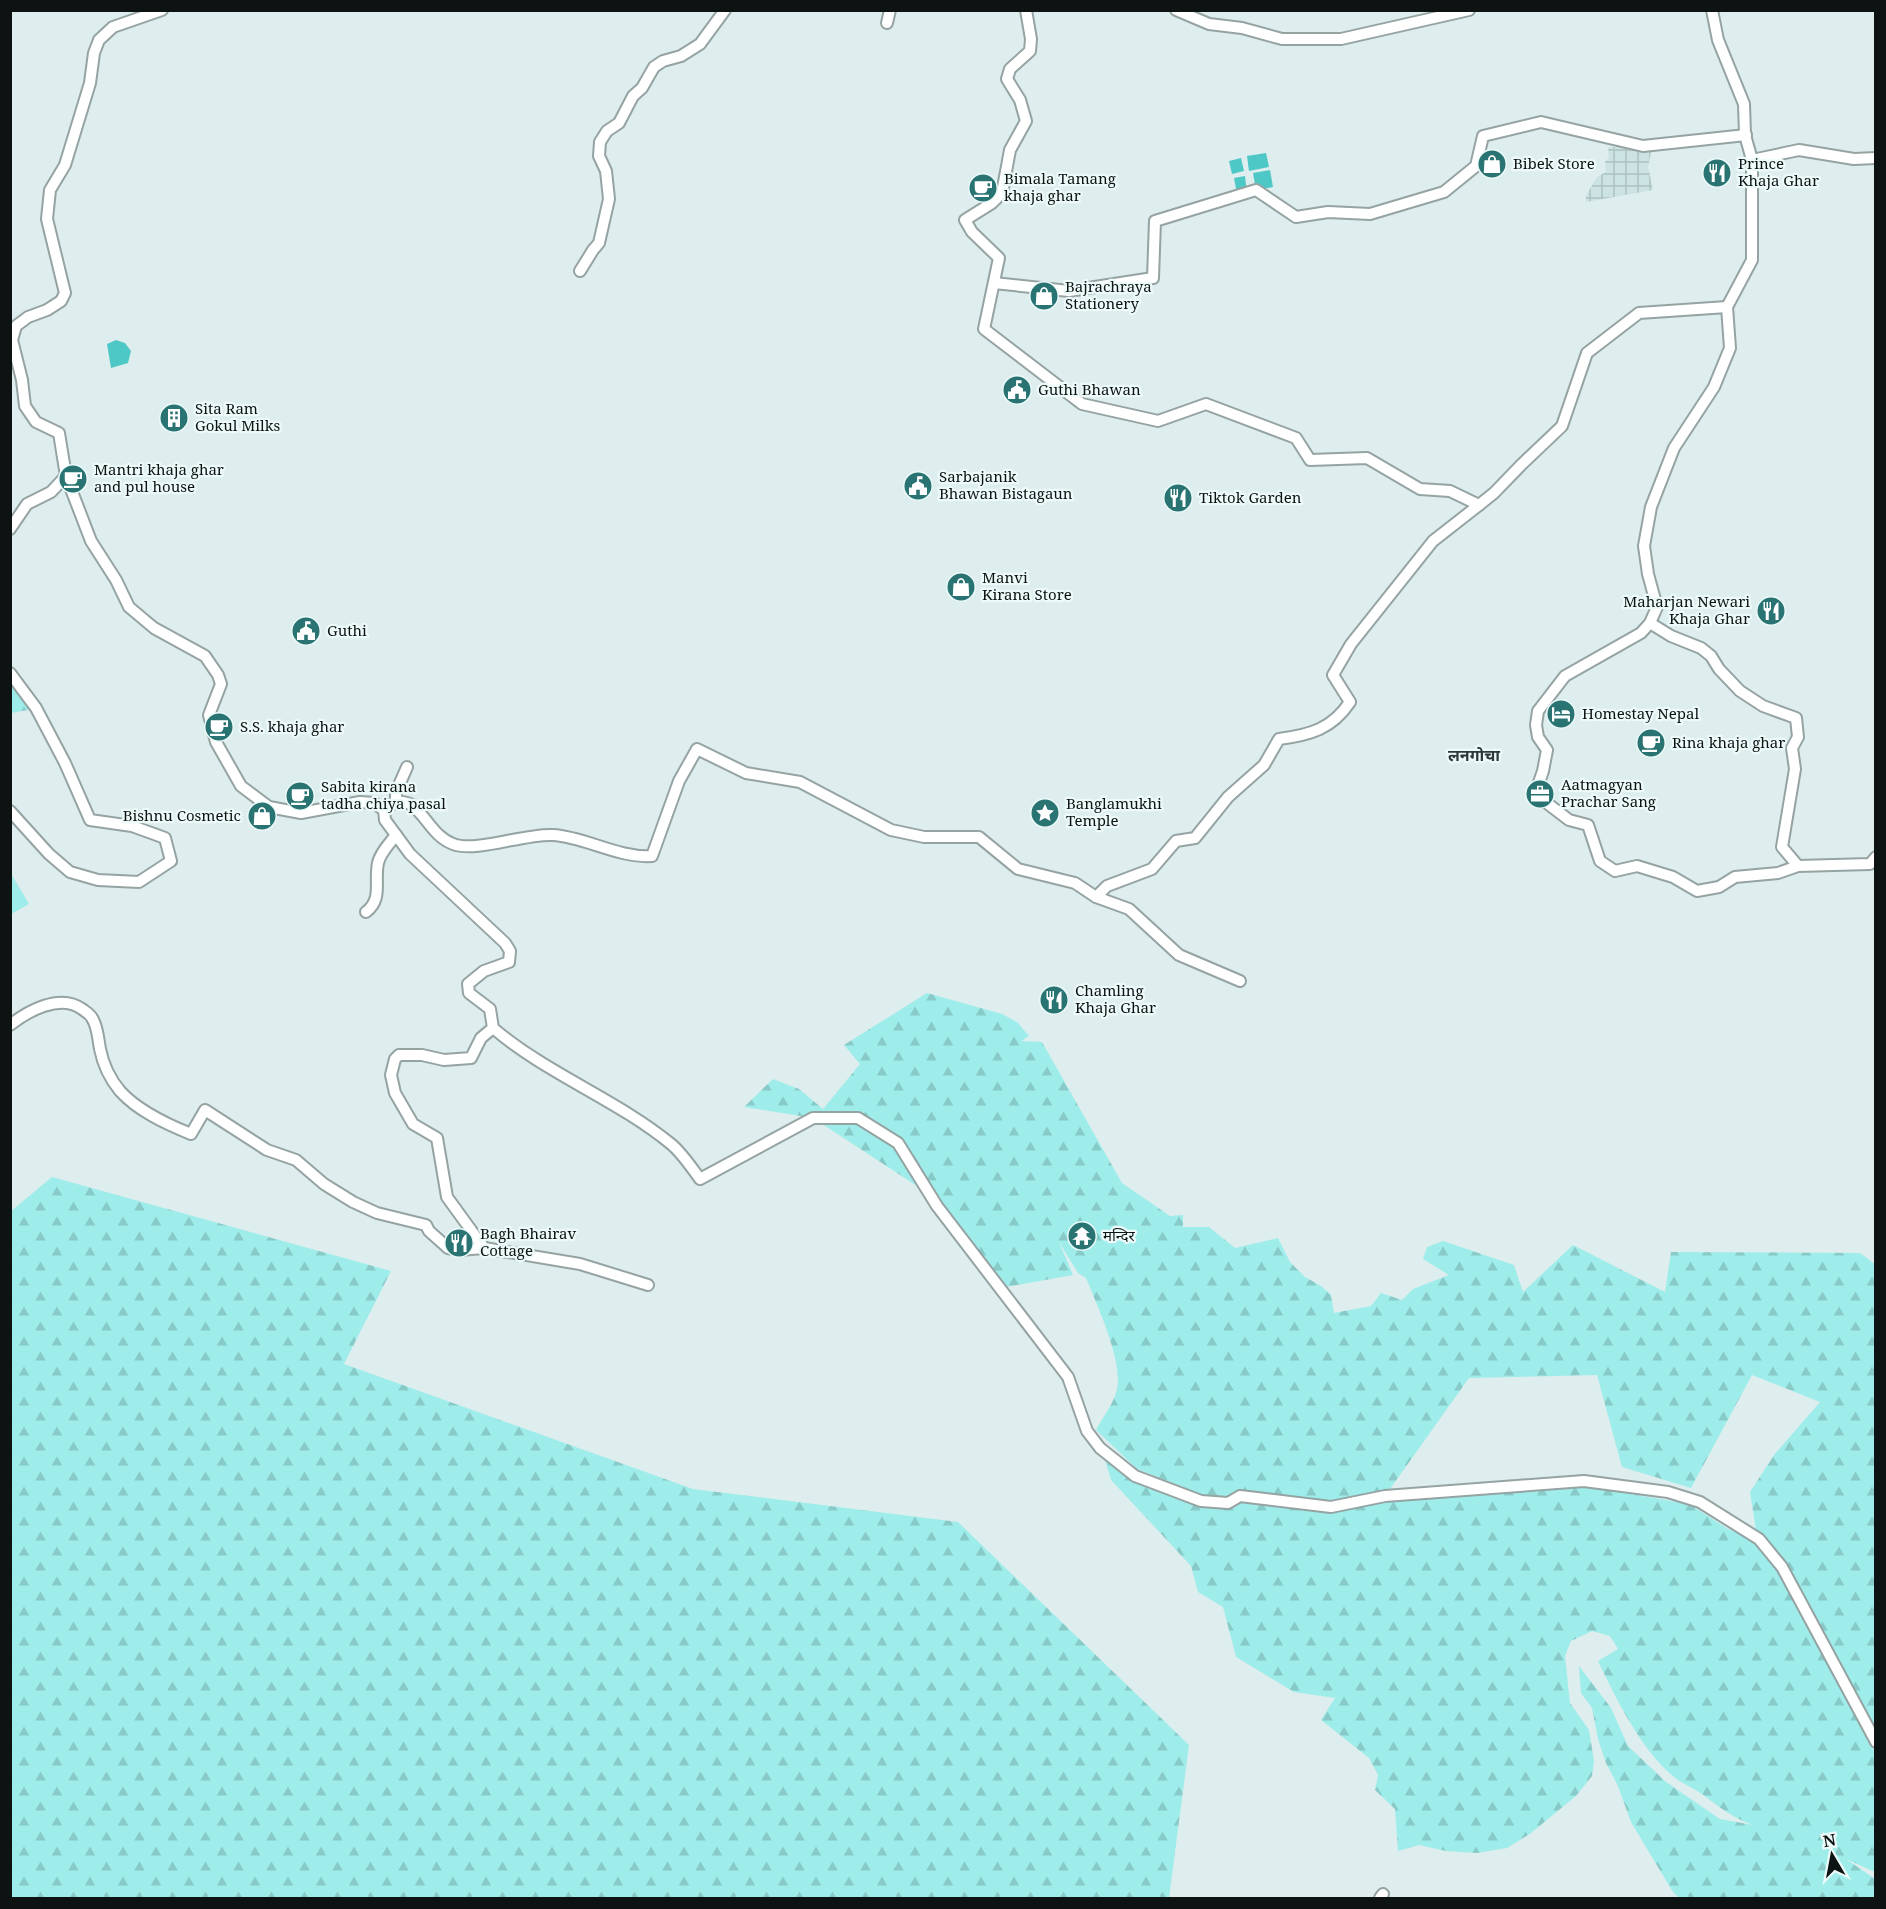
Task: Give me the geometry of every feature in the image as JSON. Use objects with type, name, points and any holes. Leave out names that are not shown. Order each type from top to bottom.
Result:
[{"type":"street","points":[[162,10],[112,27],[99,40],[94,53],[90,82],[65,165],[50,190],[47,219],[65,294],[61,301],[28,317],[16,326],[12,340],[22,380],[25,406],[36,422],[59,433],[66,477],[91,541],[116,580],[129,607],[154,628],[205,656],[218,675],[221,684],[209,715],[216,742],[241,786],[269,807],[301,813],[360,802],[374,802],[384,810],[385,820],[410,854],[505,943],[510,951],[508,962],[484,972],[468,984],[469,993],[490,1009],[493,1028],[526,1053],[631,1115],[672,1145],[700,1179],[813,1118],[858,1118],[898,1143],[937,1206],[1068,1377],[1087,1431],[1100,1448],[1135,1476],[1201,1501],[1228,1503],[1240,1496],[1331,1507],[1384,1496],[1584,1481],[1668,1492],[1700,1502],[1759,1539],[1782,1567],[1875,1742]]},
{"type":"street","points":[[580,271],[599,243],[609,200],[606,171],[599,156],[600,142],[607,131],[619,123],[633,96],[642,88],[654,67],[663,61],[681,56],[700,44],[725,10]]},
{"type":"street","points":[[887,23],[890,10]]},
{"type":"street","points":[[1026,10],[1031,39],[1030,51],[1010,69],[1007,79],[1020,100],[1026,121],[1010,150],[1002,193],[992,203],[966,220],[972,232],[999,258],[984,329],[1082,404],[1158,421],[1206,404],[1296,438],[1310,460],[1367,458],[1420,489],[1450,491],[1479,505]]},
{"type":"street","points":[[1176,10],[1209,24],[1242,28],[1282,39],[1341,39],[1469,10]]},
{"type":"street","points":[[1712,10],[1718,40],[1744,104],[1746,135],[1752,160],[1752,260],[1727,307],[1730,348],[1714,387],[1674,448],[1651,507],[1644,546],[1648,574],[1657,607],[1650,623],[1641,633],[1565,676],[1538,711],[1536,725],[1538,737],[1547,750],[1543,771],[1534,794],[1569,820],[1588,825],[1600,861],[1615,871],[1637,866],[1673,877],[1697,891],[1719,887],[1736,878],[1778,873],[1798,866],[1873,861],[1875,875]]},
{"type":"street","points":[[994,283],[1069,291],[1153,278],[1155,221],[1256,190],[1296,217],[1328,212],[1370,214],[1444,192],[1476,166],[1483,136],[1541,122],[1643,146],[1746,135]]},
{"type":"street","points":[[1752,160],[1799,150],[1854,159],[1875,158]]},
{"type":"street","points":[[1096,897],[1107,886],[1152,869],[1176,841],[1195,838],[1228,797],[1264,765],[1279,740],[1307,736],[1324,728],[1345,710],[1350,702],[1333,675],[1351,644],[1433,541],[1494,493],[1562,426],[1587,353],[1639,313],[1727,307]]},
{"type":"street","points":[[10,529],[27,504],[51,492],[66,477]]},
{"type":"street","points":[[1650,623],[1671,636],[1701,648],[1711,656],[1719,669],[1740,691],[1763,706],[1796,718],[1798,737],[1792,748],[1795,769],[1782,847],[1798,866]]},
{"type":"street","points":[[10,674],[36,708],[65,763],[90,820],[132,826],[165,838],[171,861],[139,882],[98,880],[70,872],[49,854],[10,812]]},
{"type":"street","points":[[396,801],[410,805],[440,837],[455,845],[486,845],[525,836],[554,835],[637,857],[652,856],[679,781],[697,748],[746,772],[800,782],[891,830],[924,837],[979,837],[1018,869],[1075,883],[1096,897],[1128,909],[1179,955],[1240,981]]},
{"type":"street","points":[[396,801],[396,792],[407,767]]},
{"type":"street","points":[[384,810],[396,801]]},
{"type":"street","points":[[366,912],[372,908],[378,894],[378,862],[396,835]]},
{"type":"street","points":[[10,1025],[23,1015],[45,1006],[64,1003],[78,1006],[92,1016],[106,1069],[120,1091],[138,1107],[159,1119],[191,1134],[205,1110],[267,1150],[296,1160],[324,1184],[353,1202],[377,1213],[426,1225],[429,1231],[448,1248],[459,1250],[484,1248],[580,1264],[648,1285]]},
{"type":"street","points":[[484,1248],[447,1197],[437,1138],[412,1124],[396,1093],[391,1075],[395,1059],[399,1054],[422,1055],[444,1060],[471,1058],[481,1038],[493,1028]]},
{"type":"shaded area","points":[[1608,147],[1652,148],[1648,167],[1653,190],[1586,202],[1586,196],[1597,177],[1606,172]]},
{"type":"shaded area","points":[[1266,153],[1269,167],[1249,171],[1247,156]]},
{"type":"shaded area","points":[[1241,158],[1244,171],[1232,174],[1229,161]]},
{"type":"shaded area","points":[[1270,170],[1273,187],[1256,190],[1253,173]]},
{"type":"shaded area","points":[[1245,176],[1247,193],[1237,194],[1234,178]]},
{"type":"shaded area","points":[[116,340],[125,343],[131,351],[128,363],[111,368],[107,344]]},
{"type":"green space","points":[[11,678],[34,709],[11,713]]},
{"type":"green space","points":[[10,872],[29,904],[11,914],[10,914]]},
{"type":"green space","points":[[927,993],[1002,1014],[1017,1022],[1029,1036],[1021,1041],[1042,1042],[1122,1183],[1170,1216],[1183,1215],[1183,1227],[1209,1227],[1235,1248],[1278,1238],[1290,1262],[1305,1277],[1331,1295],[1334,1313],[1371,1306],[1381,1293],[1402,1300],[1413,1289],[1449,1275],[1423,1259],[1427,1247],[1443,1241],[1514,1265],[1523,1292],[1573,1245],[1665,1292],[1671,1252],[1860,1253],[1876,1265],[1875,1742],[1812,1627],[1875,1752],[1875,1872],[1846,1859],[1875,1879],[1875,1898],[1679,1898],[1673,1892],[1631,1822],[1618,1786],[1606,1763],[1598,1739],[1592,1708],[1581,1693],[1579,1666],[1611,1708],[1628,1746],[1666,1782],[1720,1819],[1753,1825],[1733,1816],[1677,1779],[1651,1753],[1622,1708],[1598,1661],[1618,1649],[1610,1636],[1592,1631],[1571,1641],[1565,1656],[1570,1703],[1589,1730],[1594,1761],[1592,1776],[1576,1796],[1531,1833],[1507,1848],[1477,1853],[1446,1851],[1419,1845],[1398,1851],[1395,1809],[1375,1790],[1378,1775],[1369,1758],[1321,1720],[1335,1698],[1294,1692],[1236,1657],[1223,1607],[1198,1592],[1191,1566],[1111,1480],[1104,1456],[1133,1479],[1205,1501],[1188,1489],[1137,1469],[1096,1430],[1116,1394],[1118,1377],[1116,1364],[1108,1333],[1086,1278],[1078,1273],[1059,1242],[1073,1275],[1000,1288],[940,1201],[813,1118],[744,1107],[773,1079],[799,1089],[823,1109],[860,1064],[844,1045]],"holes":[[[1597,1375],[1622,1467],[1691,1488],[1752,1375],[1820,1402],[1774,1455],[1750,1492],[1756,1530],[1763,1543],[1728,1529],[1689,1504],[1578,1485],[1385,1496],[1469,1378]]]},
{"type":"green space","points":[[52,1177],[391,1271],[344,1364],[693,1489],[958,1522],[1189,1745],[1169,1898],[11,1898],[11,1211]]},
{"type":"place","name":"Bibek Store","points":[[1492,164]]},
{"type":"place","name":"Prince Khaja Ghar","points":[[1717,173]]},
{"type":"place","name":"Bimala Tamang khaja ghar","points":[[983,188]]},
{"type":"place","name":"Bajrachraya Stationery","points":[[1044,296]]},
{"type":"place","name":"Guthi Bhawan","points":[[1017,390]]},
{"type":"place","name":"Sita Ram Gokul Milks","points":[[174,418]]},
{"type":"place","name":"Mantri khaja ghar and pul house","points":[[73,479]]},
{"type":"place","name":"Sarbajanik Bhawan Bistagaun","points":[[918,486]]},
{"type":"place","name":"Tiktok Garden","points":[[1178,498]]},
{"type":"place","name":"Manvi Kirana Store","points":[[961,587]]},
{"type":"place","name":"Maharjan Newari Khaja Ghar","points":[[1771,611]]},
{"type":"place","name":"Guthi","points":[[306,631]]},
{"type":"place","name":"Homestay Nepal","points":[[1561,714]]},
{"type":"place","name":"S.S. khaja ghar","points":[[219,727]]},
{"type":"place","name":"Rina khaja ghar","points":[[1651,743]]},
{"type":"place","name":"Aatmagyan Prachar Sang","points":[[1540,794]]},
{"type":"place","name":"Sabita kirana tadha chiya pasal","points":[[300,796]]},
{"type":"place","name":"Banglamukhi Temple","points":[[1045,813]]},
{"type":"place","name":"Bishnu Cosmetic","points":[[262,816]]},
{"type":"place","name":"Chamling Khaja Ghar","points":[[1054,1000]]},
{"type":"place","name":"मन्दिर","points":[[1082,1236]]},
{"type":"place","name":"Bagh Bhairav Cottage","points":[[459,1243]]},
{"type":"district","name":"लनगोचा","points":[[1474,755]]}]
